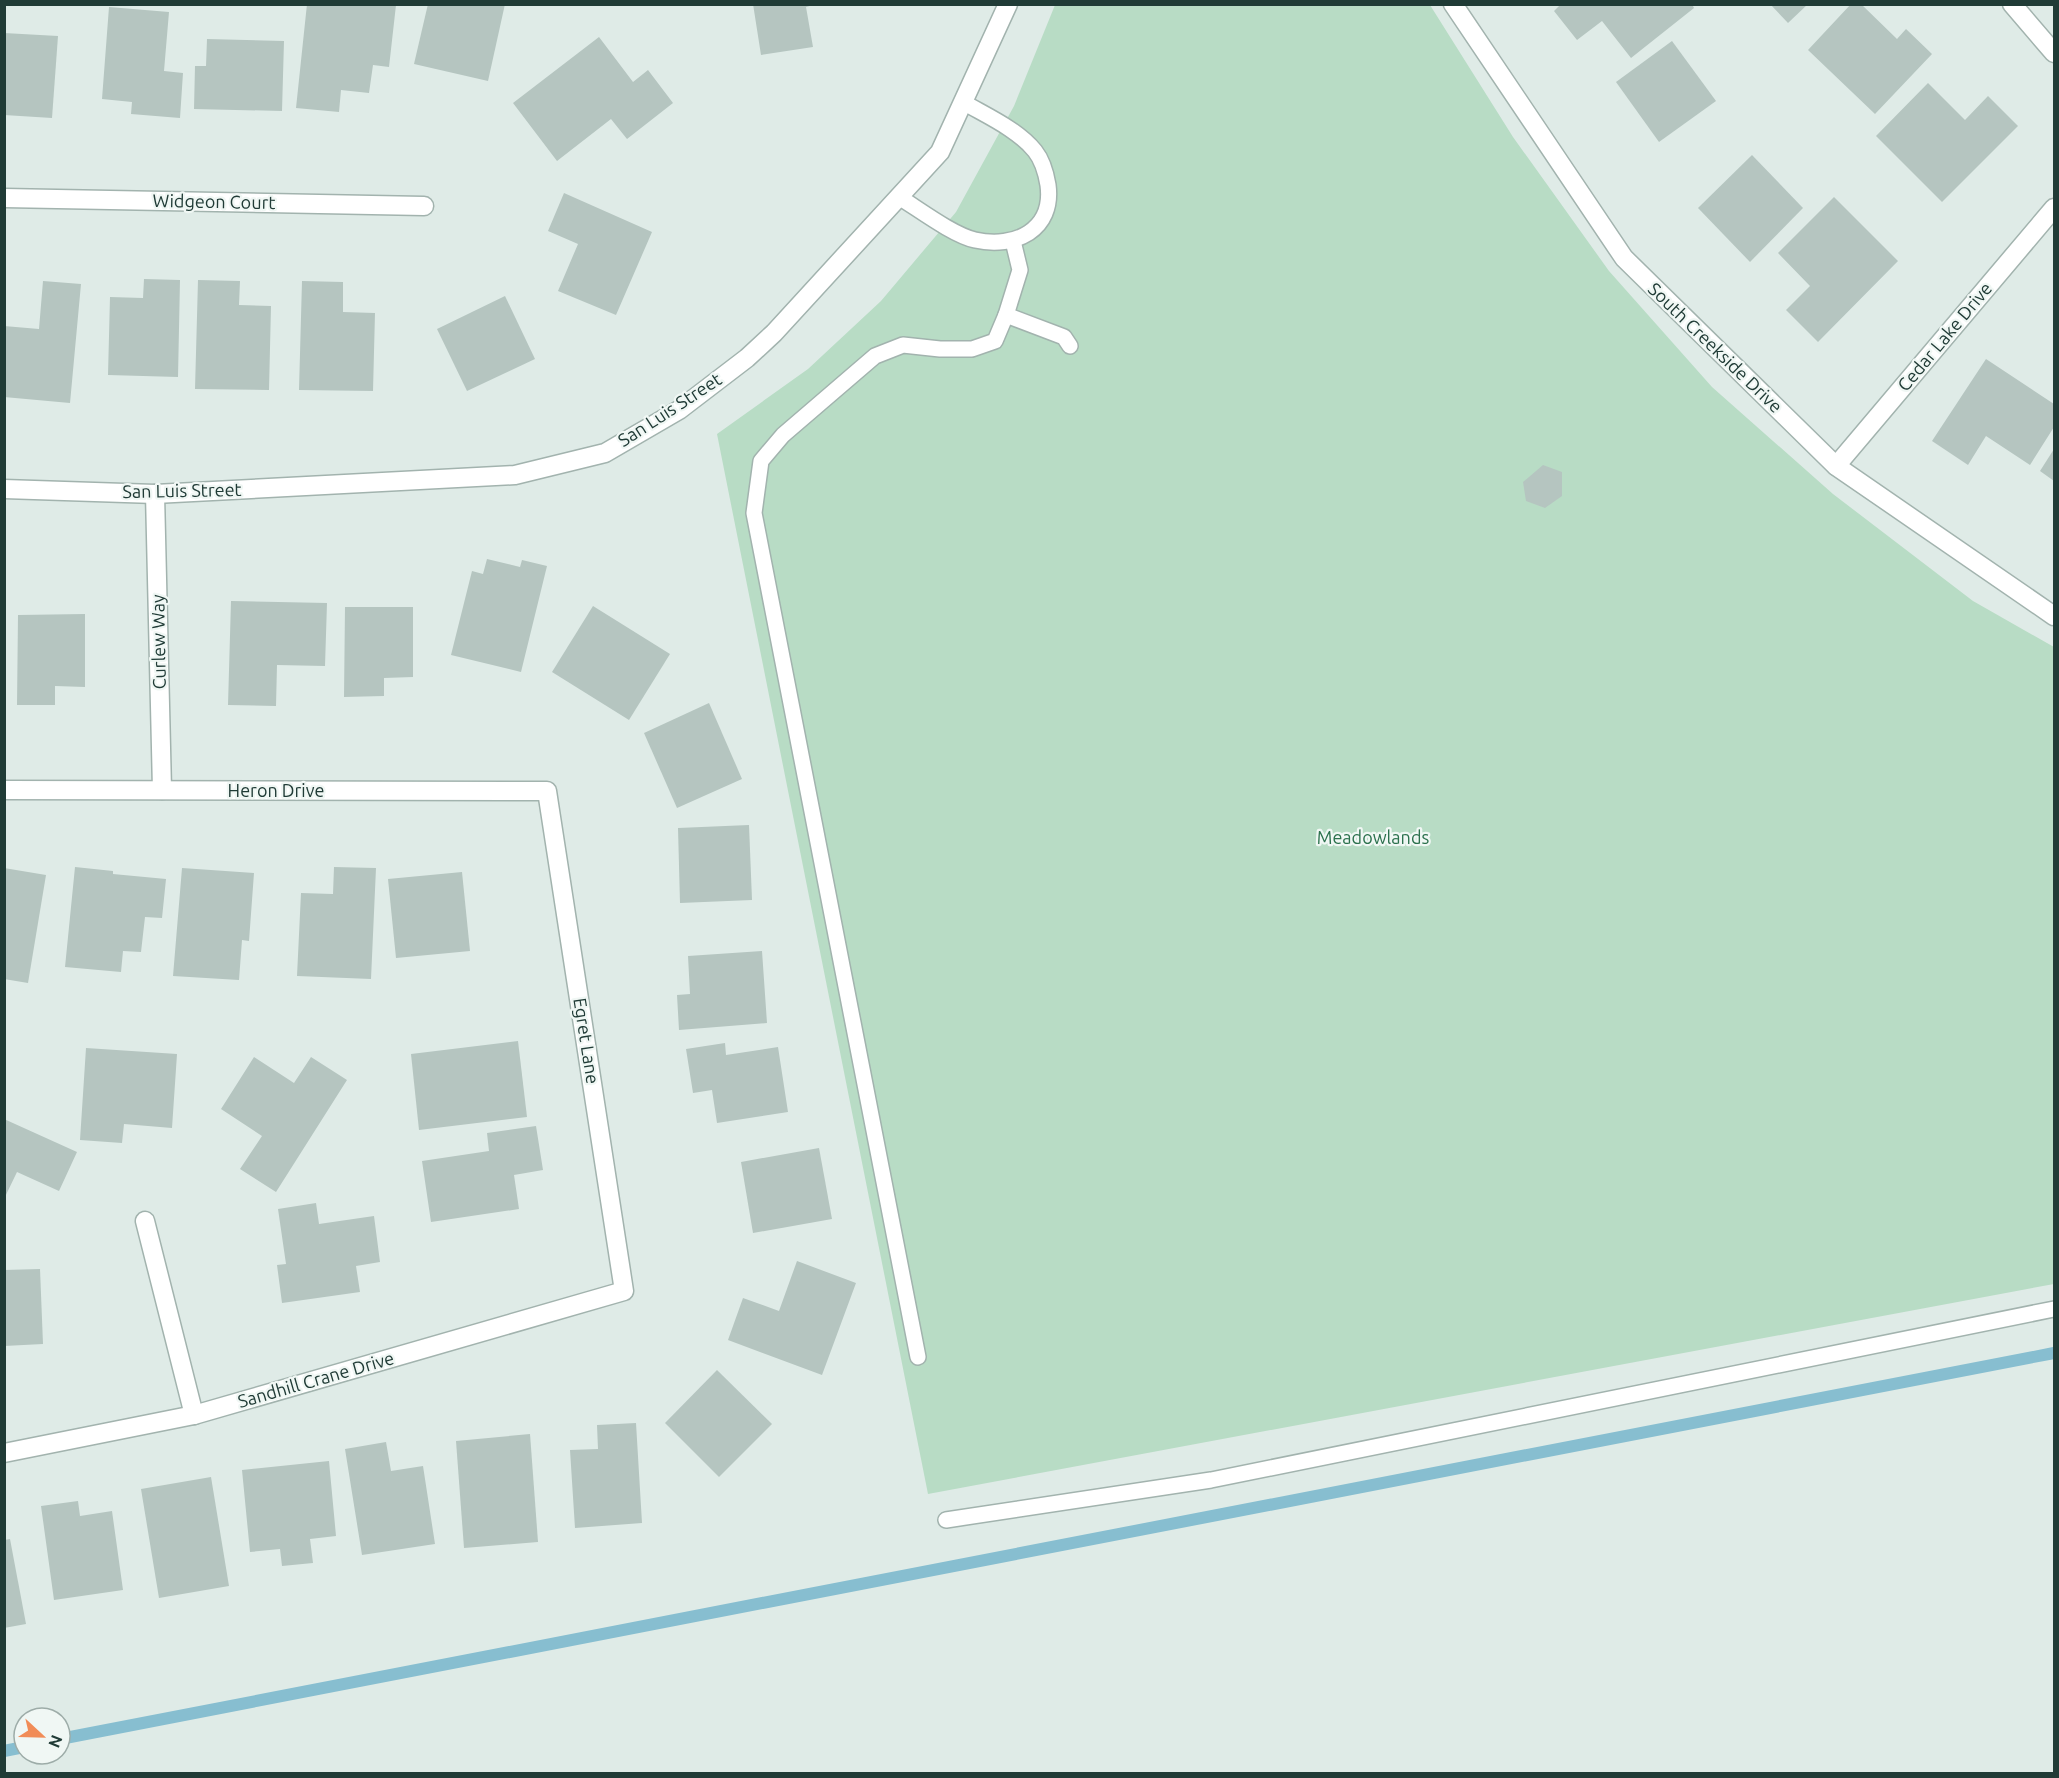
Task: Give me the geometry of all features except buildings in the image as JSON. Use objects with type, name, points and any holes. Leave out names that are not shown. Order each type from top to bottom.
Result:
[{"type":"street","name":"San Luis Street","points":[[4,489],[155,494],[515,475],[605,453],[679,410],[747,358],[774,333],[899,198],[940,152],[1008,4]]},
{"type":"street","name":"South Creekside Drive","points":[[1453,4],[1624,258],[1836,466],[2055,616]]},
{"type":"street","points":[[2012,4],[2055,53]]},
{"type":"street","name":"Widgeon Court","points":[[4,198],[424,206]]},
{"type":"street","name":"Cedar Lake Drive","points":[[1836,466],[2055,208]]},
{"type":"street","name":"Curlew Way","points":[[155,494],[162,790]]},
{"type":"street","name":"Heron Drive","points":[[4,790],[547,791]]},
{"type":"street","name":"Egret Lane","points":[[547,791],[624,1292]]},
{"type":"street","points":[[146,1221],[194,1416]]},
{"type":"street","name":"Sandhill Crane Drive","points":[[4,1453],[194,1416],[624,1292]]},
{"type":"lane","points":[[899,198],[959,234],[974,240],[993,243],[1013,241],[1029,233],[1042,219],[1050,200],[1045,169],[1035,152],[1017,135],[963,102]]},
{"type":"lane","points":[[918,1357],[754,513],[761,461],[783,435],[875,357],[903,345],[972,350],[995,341],[1020,270],[1013,241]]},
{"type":"lane","points":[[1006,315],[1064,337],[1070,346]]},
{"type":"lane","points":[[946,1520],[1211,1480],[2055,1309]]},
{"type":"green space","name":"Meadowlands","points":[[1055,5],[1430,5],[1513,137],[1609,271],[1712,387],[1833,494],[1973,601],[2054,647],[2054,1284],[928,1494],[717,434],[808,369],[881,301],[956,212],[1014,106]]},
{"type":"waterway","points":[[72,1737],[2054,1353]]},
{"type":"waterway","points":[[4,1751],[12,1749]]}]
